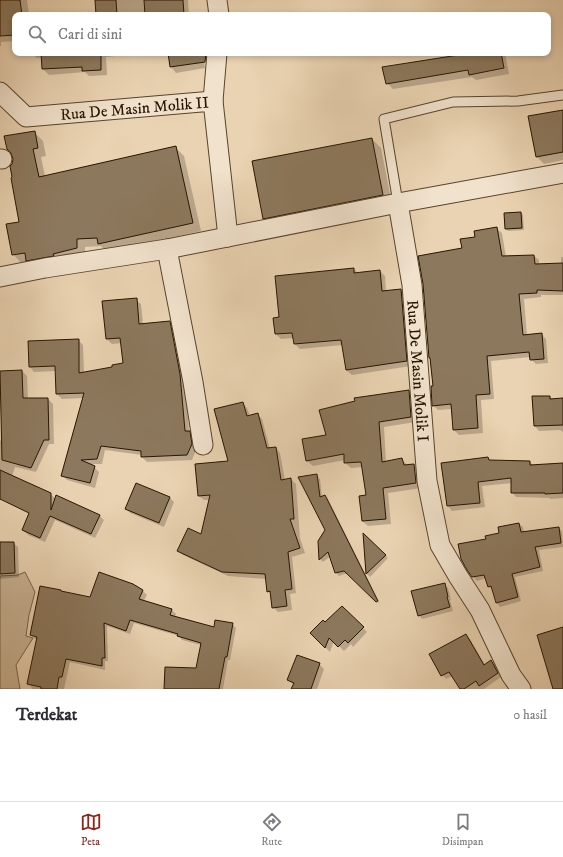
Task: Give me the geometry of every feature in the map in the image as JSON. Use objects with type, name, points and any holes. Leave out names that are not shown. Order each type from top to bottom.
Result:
[{"type":"street","points":[[217,0],[218,12]]},
{"type":"street","points":[[213,100],[216,56]]},
{"type":"street","name":"Rua De Masin Molik II","points":[[0,92],[26,116],[213,100],[228,237]]},
{"type":"street","points":[[0,277],[46,268],[167,249],[398,203],[563,173]]},
{"type":"street","name":"Rua De Masin Molik I","points":[[398,203],[412,285],[427,482],[440,545],[480,610],[511,676],[521,689]]},
{"type":"street","points":[[167,249],[193,382],[203,445]]},
{"type":"lane","points":[[398,203],[384,119],[453,102],[518,101],[563,95]]},
{"type":"shaded area","points":[[25,572],[35,592],[29,615],[26,636],[33,638],[16,665],[20,689],[0,689],[0,576],[18,575]]},
{"type":"building","points":[[0,0],[20,0],[22,12],[12,12],[12,35],[0,36]]},
{"type":"building","points":[[95,0],[116,0],[117,12],[96,12]]},
{"type":"building","points":[[144,0],[183,0],[184,12],[145,12]]},
{"type":"building","points":[[41,56],[101,56],[101,70],[82,71],[82,67],[42,69]]},
{"type":"building","points":[[168,56],[206,56],[205,62],[170,67]]},
{"type":"building","points":[[452,56],[502,56],[504,68],[469,75],[468,70],[386,84],[382,67]]},
{"type":"building","points":[[563,110],[563,152],[536,157],[528,116]]},
{"type":"building","points":[[35,131],[38,148],[33,149],[39,177],[176,146],[193,223],[98,244],[97,238],[77,239],[77,248],[53,254],[54,256],[26,261],[25,253],[12,255],[6,224],[19,222],[11,178],[10,166],[13,159],[11,153],[7,149],[4,136]]},
{"type":"building","points":[[372,138],[383,195],[263,219],[252,161]]},
{"type":"building","points":[[521,212],[522,228],[505,229],[504,213]]},
{"type":"building","points":[[497,227],[502,256],[534,255],[535,264],[563,263],[563,291],[537,290],[537,293],[519,294],[523,335],[542,333],[544,359],[530,360],[529,352],[487,356],[490,394],[476,395],[478,428],[453,430],[451,404],[432,406],[431,386],[433,386],[429,358],[423,284],[418,256],[462,248],[460,239],[475,237],[474,231]]},
{"type":"building","points":[[354,268],[354,273],[380,270],[382,291],[401,289],[407,361],[346,370],[341,340],[294,344],[292,333],[275,334],[273,318],[279,317],[275,276]]},
{"type":"building","points":[[137,298],[139,324],[170,321],[180,374],[185,431],[190,431],[192,444],[187,455],[141,457],[141,451],[101,446],[97,459],[81,460],[95,466],[90,483],[61,476],[84,393],[56,394],[55,366],[29,367],[28,341],[79,339],[79,373],[112,367],[112,365],[123,363],[120,338],[106,339],[102,301]]},
{"type":"building","points":[[22,370],[23,398],[48,398],[49,440],[44,440],[31,468],[2,460],[0,371]]},
{"type":"building","points":[[409,390],[411,417],[379,422],[382,462],[402,458],[404,465],[414,464],[416,483],[383,488],[386,519],[362,521],[359,496],[366,495],[361,462],[344,463],[344,454],[306,461],[302,439],[326,435],[319,410],[355,401],[354,398]]},
{"type":"building","points":[[532,396],[550,396],[550,399],[563,398],[563,425],[534,426]]},
{"type":"building","points":[[243,402],[247,416],[258,413],[267,448],[276,447],[281,480],[291,478],[294,519],[290,519],[300,548],[288,552],[292,589],[285,590],[287,606],[272,608],[270,591],[267,592],[265,574],[222,572],[177,551],[188,528],[201,534],[210,495],[198,496],[195,464],[228,461],[214,409]]},
{"type":"building","points":[[488,457],[489,460],[530,461],[530,465],[563,463],[563,493],[511,493],[511,478],[478,482],[480,503],[447,506],[441,463]]},
{"type":"building","points":[[0,470],[51,493],[51,510],[56,495],[100,515],[91,534],[50,516],[40,538],[22,530],[29,513],[0,499]]},
{"type":"building","points":[[317,474],[320,497],[325,495],[378,601],[376,602],[344,571],[335,573],[328,552],[319,560],[318,541],[325,530],[298,477]]},
{"type":"building","points":[[136,483],[170,497],[159,523],[125,509]]},
{"type":"building","points":[[519,523],[521,532],[559,527],[561,543],[535,547],[540,567],[512,574],[518,597],[496,603],[491,586],[488,587],[484,575],[472,577],[467,570],[461,559],[458,544],[486,539],[485,536],[499,533],[498,527]]},
{"type":"building","points":[[363,533],[386,555],[366,574]]},
{"type":"building","points":[[0,542],[14,542],[15,573],[0,574]]},
{"type":"building","points":[[99,572],[133,584],[143,590],[139,599],[172,609],[170,615],[214,627],[215,620],[233,623],[219,689],[164,689],[165,667],[196,668],[201,643],[177,636],[178,634],[130,620],[126,631],[104,623],[105,658],[102,658],[102,666],[66,659],[62,677],[59,677],[57,689],[41,689],[41,687],[27,684],[37,637],[30,635],[40,586],[90,597]]},
{"type":"building","points":[[445,583],[450,607],[418,616],[411,591]]},
{"type":"building","points":[[342,606],[364,627],[348,643],[345,640],[338,647],[329,638],[325,648],[310,633],[323,620],[325,622]]},
{"type":"building","points":[[563,627],[563,689],[553,689],[537,635]]},
{"type":"building","points":[[466,634],[484,665],[491,660],[498,673],[479,686],[476,681],[464,689],[460,689],[449,672],[441,676],[429,654]]},
{"type":"building","points":[[297,655],[320,663],[311,689],[291,689],[294,683],[287,680]]}]
